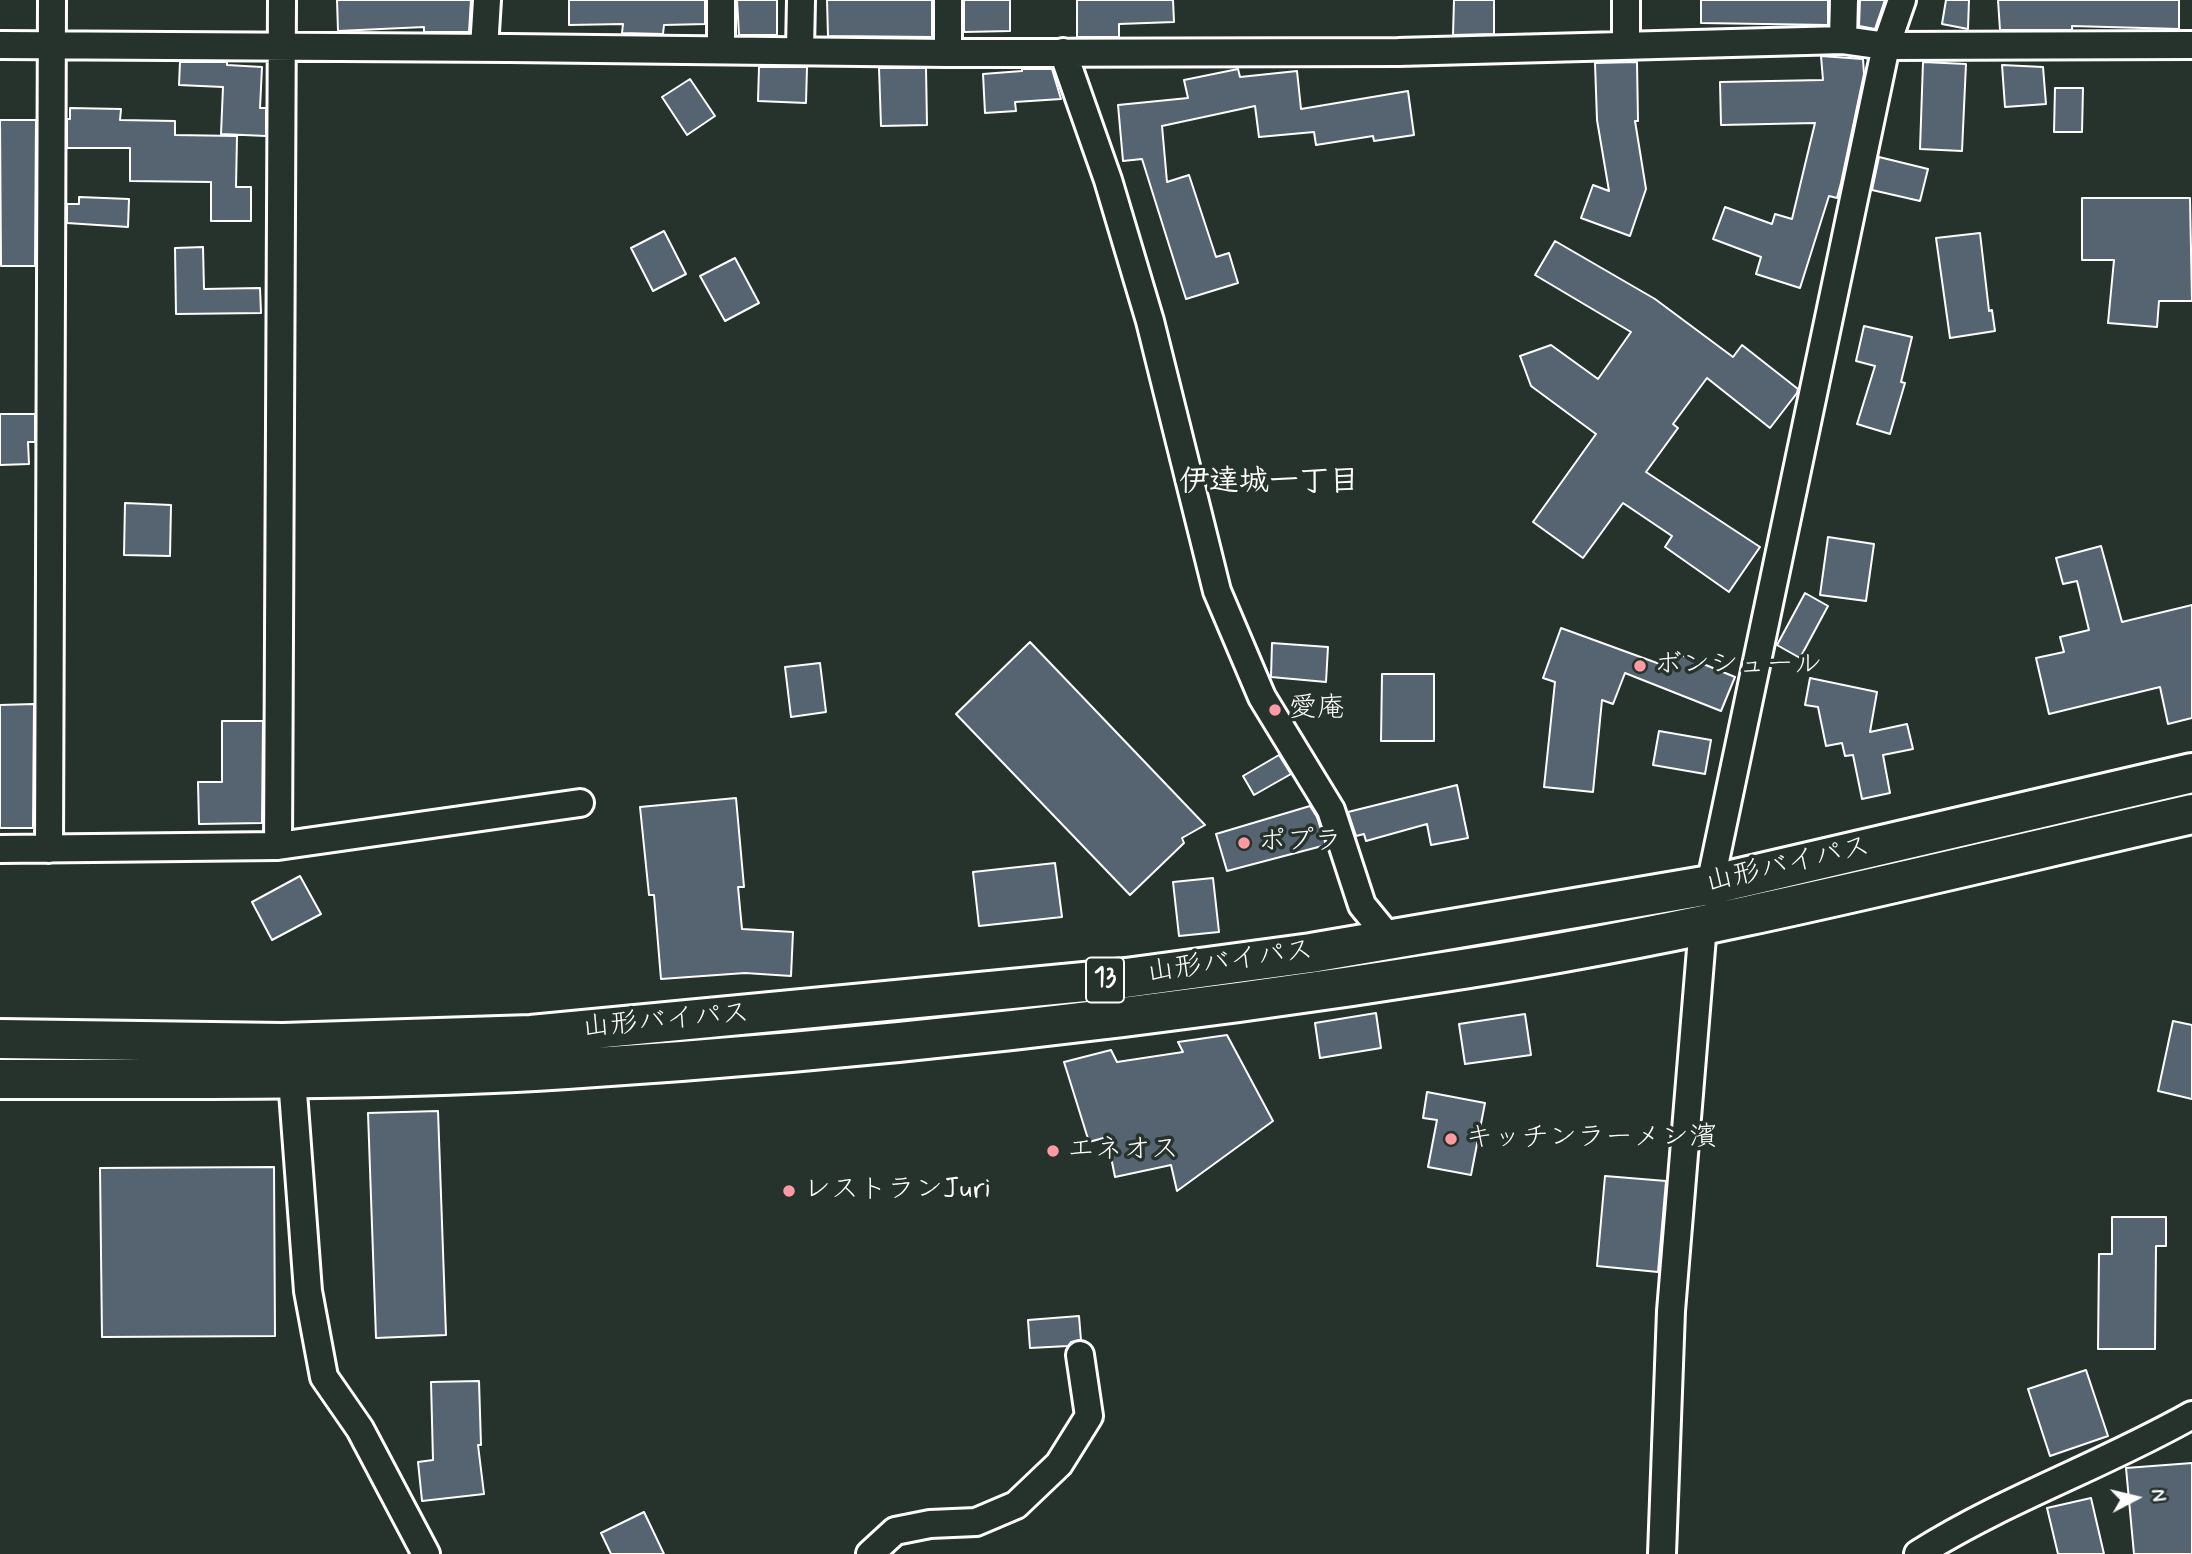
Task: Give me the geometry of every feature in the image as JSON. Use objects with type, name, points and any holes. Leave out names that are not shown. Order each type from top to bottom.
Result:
[{"type":"highway","name":"山形バイパス","points":[[0,1039],[283,1043],[531,1035],[1126,978],[1311,953],[1710,885],[2192,774]]},
{"type":"highway","name":"山形バイパス","points":[[0,1079],[292,1079],[565,1069],[968,1034],[1118,1017],[1464,969],[1703,925],[2192,814]]},
{"type":"street","points":[[50,849],[52,0]]},
{"type":"street","points":[[278,846],[282,0]]},
{"type":"street","points":[[484,48],[487,0]]},
{"type":"street","points":[[721,0],[721,50]]},
{"type":"street","points":[[800,50],[801,0]]},
{"type":"street","points":[[948,0],[948,53]]},
{"type":"street","points":[[1626,0],[1626,46]]},
{"type":"street","points":[[1843,40],[1844,0]]},
{"type":"street","points":[[1710,885],[1886,46],[1902,0]]},
{"type":"street","points":[[0,45],[948,53],[1398,52],[1843,40],[1886,46],[2192,45]]},
{"type":"street","points":[[1063,52],[1108,180],[1150,321],[1217,591],[1262,697],[1331,810],[1362,905],[1389,938]]},
{"type":"street","points":[[0,849],[278,846],[580,803]]},
{"type":"street","points":[[1662,1554],[1671,1311],[1703,925]]},
{"type":"street","points":[[292,1079],[308,1291],[324,1377],[360,1429],[426,1554]]},
{"type":"street","points":[[870,1554],[895,1531],[930,1524],[976,1522],[1016,1505],[1025,1497],[1059,1464],[1089,1416],[1080,1355]]},
{"type":"street","points":[[1918,1554],[2020,1497],[2142,1444],[2192,1415]]},
{"type":"building","points":[[337,0],[471,0],[469,32],[424,32],[424,27],[338,31]]},
{"type":"building","points":[[569,0],[705,0],[705,24],[664,25],[663,34],[622,33],[623,24],[569,25]]},
{"type":"building","points":[[737,0],[777,0],[777,35],[739,35]]},
{"type":"building","points":[[827,0],[932,0],[932,37],[828,36]]},
{"type":"building","points":[[964,0],[1010,0],[1010,31],[964,32]]},
{"type":"building","points":[[1077,0],[1173,0],[1174,22],[1119,24],[1119,37],[1077,37]]},
{"type":"building","points":[[1454,0],[1494,0],[1494,34],[1453,35]]},
{"type":"building","points":[[1701,0],[1828,0],[1828,25],[1701,23]]},
{"type":"building","points":[[1860,0],[1885,0],[1875,29],[1859,26]]},
{"type":"building","points":[[1946,0],[1969,0],[1968,29],[1942,24]]},
{"type":"building","points":[[1998,0],[2179,0],[2179,29],[2072,26],[2072,30],[2000,30]]},
{"type":"building","points":[[1821,56],[1863,59],[1864,74],[1837,198],[1829,196],[1800,288],[1756,274],[1761,257],[1713,239],[1725,207],[1772,224],[1775,214],[1792,219],[1815,123],[1721,125],[1720,82],[1823,80]]},
{"type":"building","points":[[180,62],[227,62],[227,65],[262,67],[260,108],[266,108],[266,136],[221,134],[223,87],[179,85]]},
{"type":"building","points":[[1637,62],[1638,121],[1635,121],[1646,189],[1630,236],[1581,218],[1593,185],[1609,191],[1597,120],[1595,63]]},
{"type":"building","points":[[1923,62],[1966,64],[1962,151],[1920,149]]},
{"type":"building","points":[[2002,65],[2043,67],[2046,104],[2005,107]]},
{"type":"building","points":[[759,67],[807,67],[806,103],[758,101]]},
{"type":"building","points":[[879,68],[926,68],[927,125],[881,126]]},
{"type":"building","points":[[1022,69],[1052,69],[1061,99],[1015,102],[1016,111],[985,113],[983,74]]},
{"type":"building","points":[[1238,69],[1240,77],[1297,71],[1301,109],[1408,91],[1414,135],[1374,141],[1373,136],[1316,145],[1314,132],[1259,137],[1255,106],[1162,126],[1167,182],[1189,175],[1216,257],[1229,253],[1238,283],[1186,299],[1142,159],[1123,161],[1118,105],[1188,98],[1184,80]]},
{"type":"building","points":[[690,79],[715,116],[687,135],[662,97]]},
{"type":"building","points":[[2055,88],[2083,88],[2082,132],[2054,132]]},
{"type":"building","points":[[70,108],[121,109],[120,120],[175,121],[175,135],[237,136],[236,187],[251,187],[251,221],[211,221],[211,182],[130,181],[130,148],[67,148],[67,119],[70,119]]},
{"type":"building","points":[[0,120],[36,120],[35,266],[1,266]]},
{"type":"building","points":[[1879,157],[1928,169],[1920,201],[1872,190]]},
{"type":"building","points":[[79,197],[129,199],[128,227],[67,223],[67,204],[79,204]]},
{"type":"building","points":[[2082,198],[2190,198],[2192,301],[2159,301],[2157,327],[2108,323],[2114,260],[2082,260]]},
{"type":"building","points":[[664,231],[686,274],[653,291],[631,248]]},
{"type":"building","points":[[1980,233],[1989,311],[1992,310],[1995,331],[1950,338],[1936,238]]},
{"type":"building","points":[[1555,241],[1655,299],[1733,357],[1742,345],[1798,389],[1770,428],[1707,378],[1673,424],[1678,428],[1646,472],[1760,547],[1729,592],[1665,547],[1672,536],[1623,503],[1583,558],[1533,522],[1596,434],[1531,386],[1520,356],[1551,345],[1598,379],[1631,332],[1535,275]]},
{"type":"building","points":[[203,247],[204,289],[260,288],[261,313],[176,314],[175,248]]},
{"type":"building","points":[[735,258],[759,303],[725,321],[700,276]]},
{"type":"building","points":[[1864,326],[1912,337],[1901,382],[1905,383],[1890,434],[1857,424],[1875,366],[1856,361]]},
{"type":"building","points":[[0,414],[35,414],[35,442],[28,442],[29,464],[0,465]]},
{"type":"building","points":[[125,503],[171,505],[170,556],[124,555]]},
{"type":"building","points":[[1828,537],[1874,544],[1866,601],[1820,595]]},
{"type":"building","points":[[2101,546],[2122,622],[2192,605],[2192,718],[2168,724],[2160,687],[2049,714],[2036,658],[2064,652],[2060,637],[2089,630],[2077,581],[2063,584],[2056,558]]},
{"type":"building","points":[[1805,593],[1828,606],[1800,658],[1777,645]]},
{"type":"building","points":[[1561,628],[1668,667],[1674,652],[1735,677],[1721,711],[1625,673],[1613,704],[1602,700],[1593,792],[1544,787],[1555,682],[1543,678]]},
{"type":"building","points":[[1030,642],[1205,825],[1182,838],[1184,843],[1130,895],[956,714]]},
{"type":"building","points":[[1272,643],[1328,647],[1326,682],[1271,677]]},
{"type":"building","points":[[820,663],[826,712],[791,717],[785,667]]},
{"type":"building","points":[[1382,674],[1434,674],[1434,741],[1381,741]]},
{"type":"building","points":[[1810,678],[1877,692],[1870,732],[1907,724],[1913,749],[1883,755],[1890,793],[1862,799],[1853,755],[1845,756],[1842,743],[1826,746],[1818,707],[1805,705]]},
{"type":"building","points":[[34,704],[33,828],[0,828],[0,705]]},
{"type":"building","points":[[222,721],[263,721],[262,823],[199,824],[198,782],[222,782]]},
{"type":"building","points":[[1659,731],[1711,740],[1705,774],[1653,765]]},
{"type":"building","points":[[1279,755],[1291,774],[1254,795],[1243,776]]},
{"type":"building","points":[[1457,785],[1468,838],[1431,845],[1427,824],[1366,841],[1364,834],[1356,836],[1348,812]]},
{"type":"building","points":[[736,798],[744,887],[738,887],[742,929],[793,932],[791,976],[745,973],[661,979],[654,895],[649,895],[640,807]]},
{"type":"building","points":[[1310,806],[1317,817],[1326,845],[1227,871],[1216,834]]},
{"type":"building","points":[[1055,863],[1062,917],[979,926],[973,872]]},
{"type":"building","points":[[300,876],[321,914],[272,940],[252,902]]},
{"type":"building","points":[[1213,878],[1219,932],[1179,936],[1173,882]]},
{"type":"building","points":[[1376,1013],[1381,1048],[1320,1058],[1315,1023]]},
{"type":"building","points":[[1525,1014],[1531,1055],[1465,1064],[1459,1024]]},
{"type":"building","points":[[2173,1021],[2192,1025],[2192,1099],[2158,1091]]},
{"type":"building","points":[[1227,1035],[1273,1121],[1177,1191],[1171,1165],[1115,1177],[1107,1137],[1089,1142],[1064,1062],[1111,1050],[1117,1062],[1183,1052],[1178,1042]]},
{"type":"building","points":[[1427,1092],[1485,1103],[1471,1175],[1428,1167],[1437,1120],[1423,1118]]},
{"type":"building","points":[[438,1111],[446,1335],[376,1338],[368,1113]]},
{"type":"building","points":[[274,1167],[275,1336],[102,1337],[100,1168]]},
{"type":"building","points":[[1605,1176],[1666,1181],[1658,1272],[1597,1266]]},
{"type":"building","points":[[2112,1217],[2166,1217],[2166,1246],[2156,1246],[2155,1349],[2098,1349],[2099,1254],[2112,1254]]},
{"type":"building","points":[[1079,1316],[1081,1340],[1071,1342],[1068,1346],[1030,1348],[1028,1320]]},
{"type":"building","points":[[2086,1370],[2108,1436],[2050,1456],[2028,1389]]},
{"type":"building","points":[[479,1381],[481,1445],[478,1445],[484,1494],[422,1501],[418,1462],[433,1460],[431,1382]]},
{"type":"building","points":[[2192,1463],[2192,1554],[2134,1554],[2126,1468]]},
{"type":"building","points":[[2091,1498],[2104,1554],[2058,1554],[2047,1508]]},
{"type":"building","points":[[644,1512],[664,1554],[611,1554],[601,1533]]},
{"type":"place","name":"ボンシュール","points":[[1640,666]]},
{"type":"place","name":"愛庵","points":[[1275,710]]},
{"type":"place","name":"ポプラ","points":[[1244,843]]},
{"type":"place","name":"キッチンラーメン濱","points":[[1451,1139]]},
{"type":"place","name":"エネオス","points":[[1053,1151]]},
{"type":"place","name":"レストランJuri","points":[[789,1191]]},
{"type":"district","name":"伊達城一丁目","points":[[1269,484]]}]
